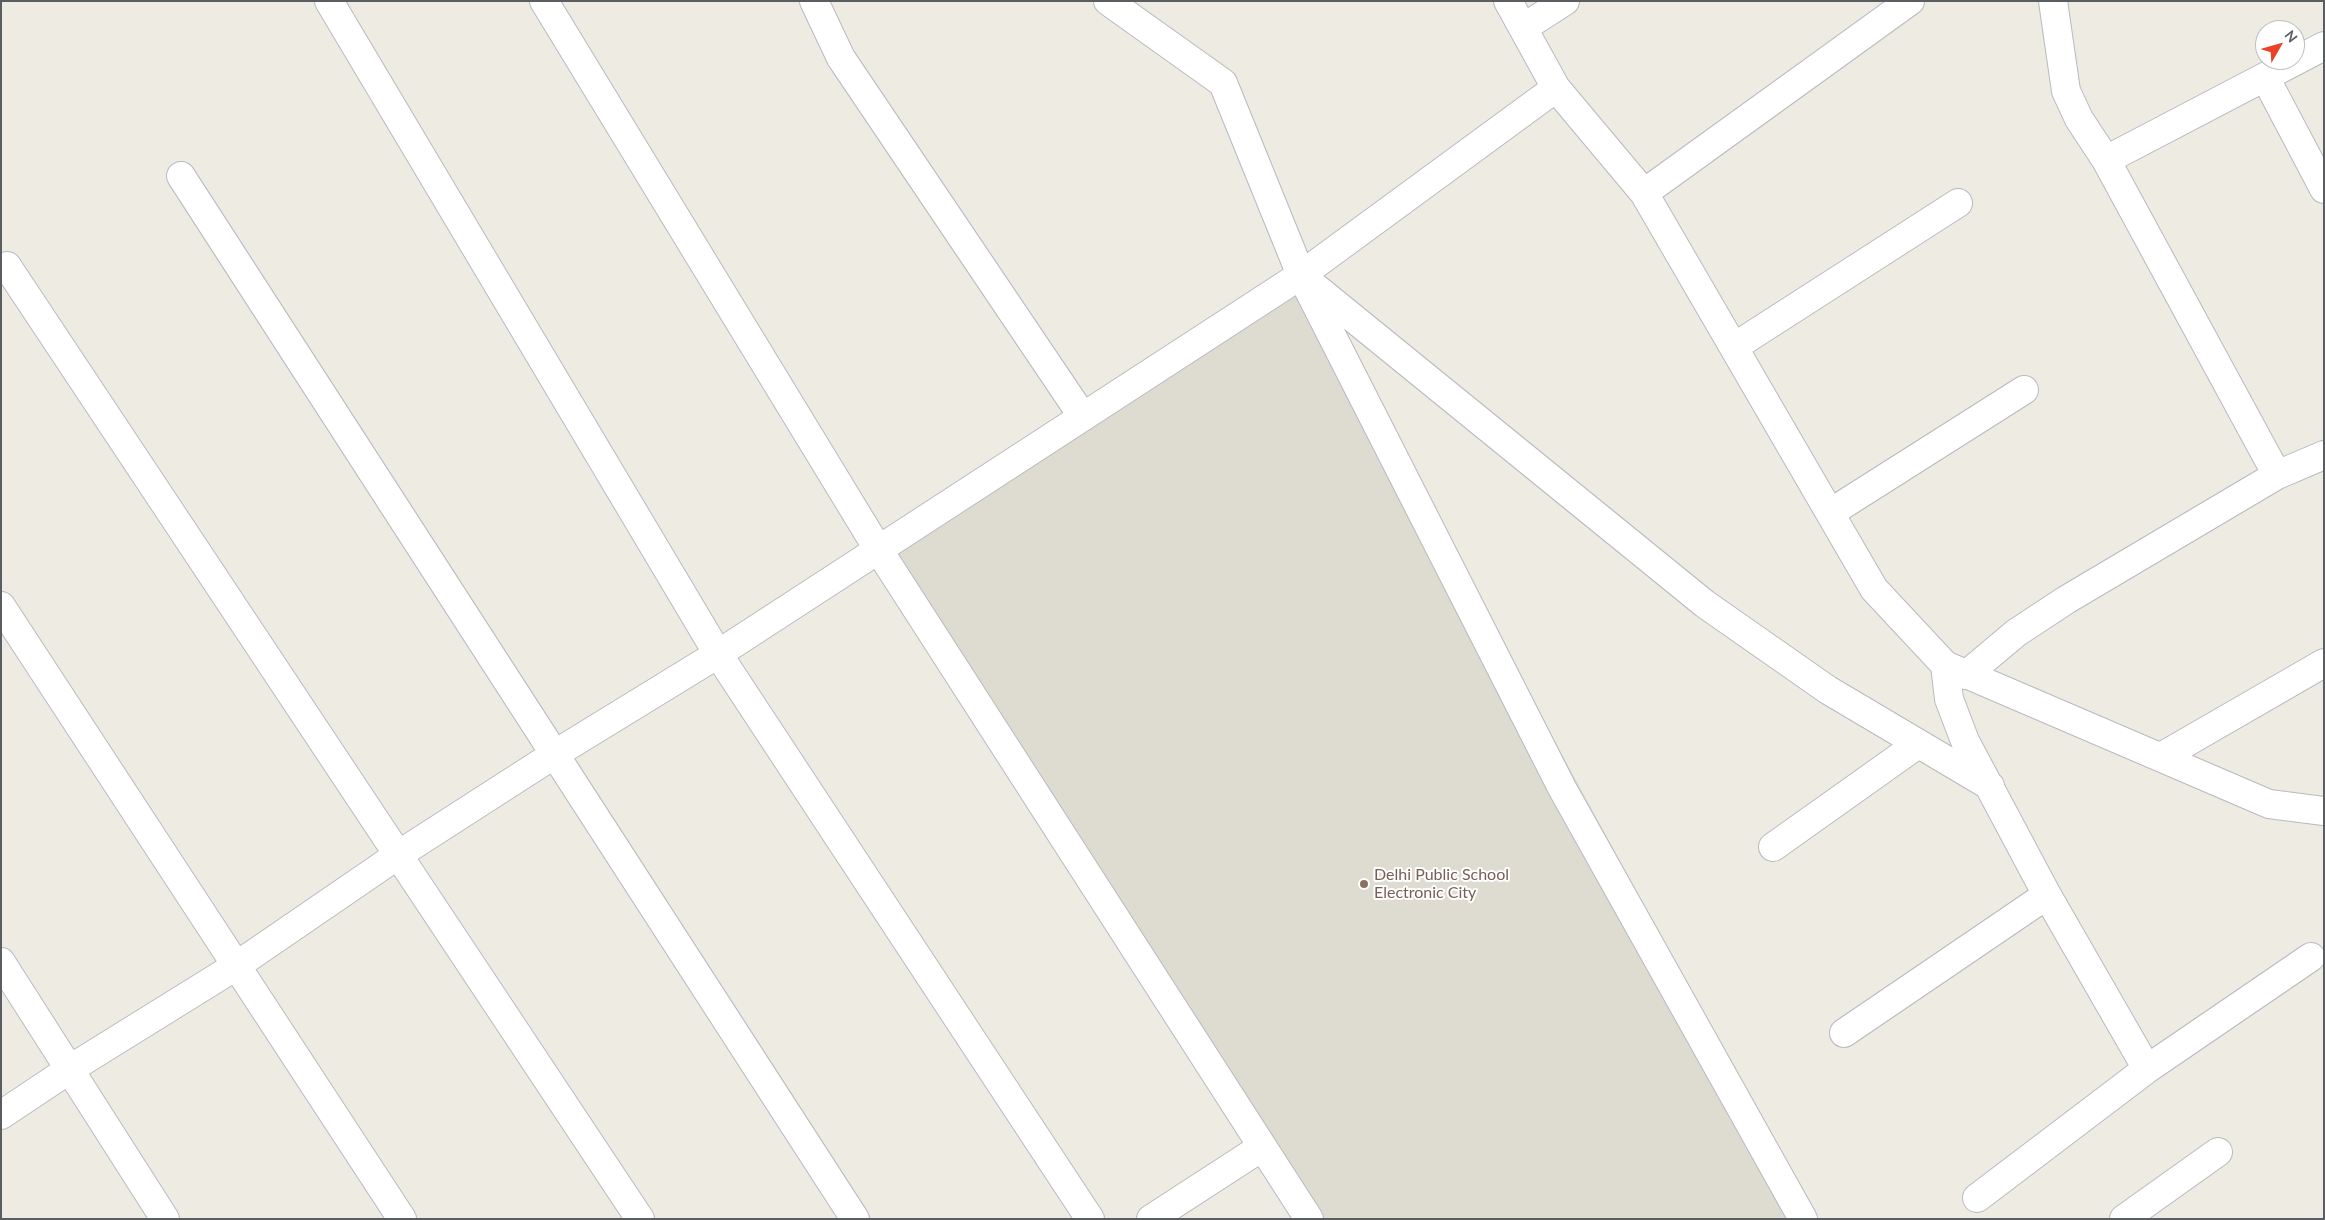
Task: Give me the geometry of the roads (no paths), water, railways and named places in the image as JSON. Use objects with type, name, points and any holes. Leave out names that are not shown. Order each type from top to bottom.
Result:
[{"type":"street","points":[[329,1],[718,654],[1090,1219]]},
{"type":"street","points":[[544,1],[878,550],[1309,1219]]},
{"type":"street","points":[[814,1],[841,58],[1082,417]]},
{"type":"street","points":[[1108,1],[1223,83],[1302,276],[1562,788],[1803,1219]]},
{"type":"street","points":[[1508,1],[1556,88],[1644,194],[1874,589],[1955,670],[2269,804],[2324,811]]},
{"type":"street","points":[[1523,28],[1564,1]]},
{"type":"street","points":[[1644,194],[1910,1]]},
{"type":"street","points":[[2053,1],[2066,91],[2079,119],[2106,160],[2277,476]]},
{"type":"street","points":[[2106,160],[2324,46]]},
{"type":"street","points":[[2265,77],[2324,189]]},
{"type":"street","points":[[1,1115],[70,1069],[236,966],[398,855],[555,754],[718,654],[1302,276],[1556,88]]},
{"type":"street","points":[[182,176],[855,1219]]},
{"type":"street","points":[[1734,347],[1958,203]]},
{"type":"street","points":[[1,270],[7,266],[640,1219]]},
{"type":"street","points":[[1302,276],[1705,604],[1828,690],[1990,786]]},
{"type":"street","points":[[1830,512],[2024,390]]},
{"type":"street","points":[[2147,1069],[2047,894],[1965,741],[1949,700],[1955,670],[2066,600],[2277,476],[2324,455]]},
{"type":"street","points":[[1,606],[402,1219]]},
{"type":"street","points":[[2161,758],[2324,664]]},
{"type":"street","points":[[1773,847],[1918,744]]},
{"type":"street","points":[[1844,1033],[2047,894]]},
{"type":"street","points":[[1977,1198],[2147,1069],[2311,957]]},
{"type":"street","points":[[1,962],[165,1219]]},
{"type":"street","points":[[1151,1219],[1262,1147]]},
{"type":"street","points":[[2124,1219],[2218,1152]]},
{"type":"place","name":"Delhi Public School Electronic City","points":[[1364,884]]}]
